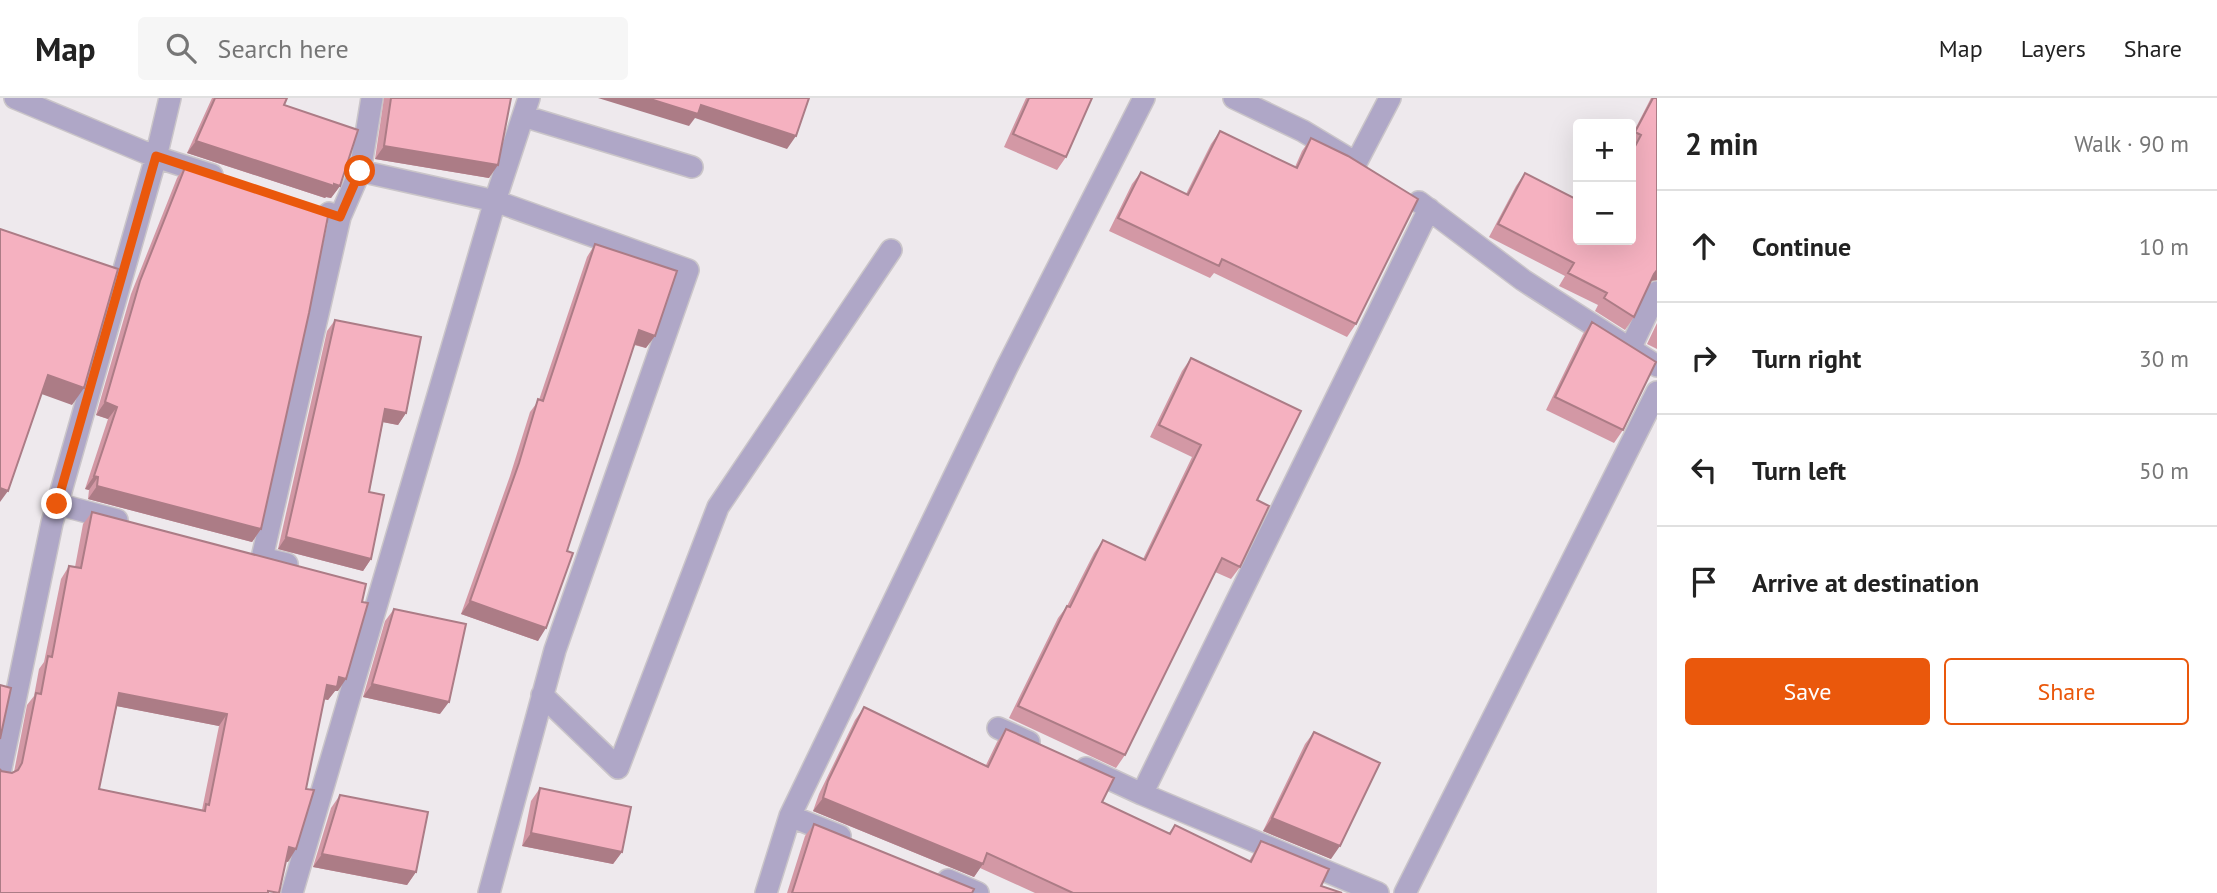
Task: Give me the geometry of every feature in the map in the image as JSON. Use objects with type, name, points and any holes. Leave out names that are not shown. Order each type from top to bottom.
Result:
[{"type":"street","points":[[15,98],[156,156],[235,183]]},
{"type":"street","points":[[0,773],[57,504],[170,98]]},
{"type":"street","points":[[262,558],[340,217],[360,171],[372,98]]},
{"type":"street","points":[[766,893],[790,816],[1007,367],[1144,98]]},
{"type":"street","points":[[1234,98],[1303,131],[1377,176]]},
{"type":"street","points":[[1356,163],[1390,98]]},
{"type":"street","points":[[292,893],[374,587],[526,107],[692,167]]},
{"type":"street","points":[[360,171],[495,201],[688,270],[555,650],[489,893]]},
{"type":"street","points":[[1398,189],[1429,209],[1522,280],[1657,366]]},
{"type":"street","points":[[314,208],[340,217]]},
{"type":"street","points":[[1142,794],[1429,209]]},
{"type":"street","points":[[542,695],[618,768],[718,507],[891,250]]},
{"type":"street","points":[[1630,349],[1657,292]]},
{"type":"street","points":[[1405,893],[1657,392]]},
{"type":"street","points":[[57,504],[134,524]]},
{"type":"street","points":[[236,551],[301,568]]},
{"type":"street","points":[[999,728],[1046,750]]},
{"type":"street","points":[[1070,761],[1378,893]]},
{"type":"street","points":[[790,816],[854,842]]},
{"type":"street","points":[[932,873],[978,893]]},
{"type":"building","points":[[215,98],[287,98],[284,105],[358,130],[340,186],[196,141]]},
{"type":"building","points":[[391,98],[511,98],[498,165],[384,146]]},
{"type":"building","points":[[647,98],[809,98],[796,136],[701,105],[698,114]]},
{"type":"building","points":[[1029,98],[1092,98],[1066,157],[1013,134]]},
{"type":"building","points":[[1653,98],[1657,98],[1657,270],[1634,317],[1604,298],[1607,293],[1568,273],[1574,263],[1498,224],[1525,173],[1573,197],[1573,245],[1636,245],[1636,144],[1641,135],[1636,130]]},
{"type":"building","points":[[1220,131],[1297,168],[1311,138],[1348,156],[1418,199],[1356,324],[1222,259],[1219,266],[1118,218],[1141,172],[1188,195]]},
{"type":"building","points":[[186,165],[329,211],[261,529],[97,486],[98,477],[94,476],[117,407],[105,402],[140,281]]},
{"type":"building","points":[[0,229],[118,269],[84,388],[48,375],[8,491],[0,488]]},
{"type":"building","points":[[595,244],[677,271],[655,336],[639,330],[567,551],[573,553],[546,628],[470,601],[519,463],[538,399],[543,401]]},
{"type":"building","points":[[335,320],[421,337],[406,413],[385,409],[369,492],[384,495],[371,559],[286,537]]},
{"type":"building","points":[[1592,322],[1656,362],[1623,430],[1555,397]]},
{"type":"building","points":[[1191,358],[1301,411],[1257,500],[1269,506],[1240,567],[1222,558],[1125,755],[1018,706],[1103,540],[1145,560],[1201,445],[1159,425]]},
{"type":"building","points":[[92,512],[366,584],[362,602],[368,603],[346,679],[339,677],[337,687],[327,685],[306,789],[314,790],[296,849],[289,847],[279,893],[0,893],[0,769],[12,773],[18,770],[22,763],[36,693],[41,694],[48,656],[52,657],[69,566],[81,568]],"holes":[[[119,693],[227,714],[209,805],[206,804],[205,811],[99,789]]]},
{"type":"building","points":[[394,609],[466,624],[449,702],[372,684]]},
{"type":"building","points":[[0,685],[11,688],[0,739]]},
{"type":"building","points":[[864,707],[988,767],[1006,729],[1114,778],[1102,802],[1170,834],[1175,825],[1251,862],[1261,841],[1329,869],[1321,886],[1342,893],[1073,893],[987,853],[983,864],[823,798],[828,781]]},
{"type":"building","points":[[1314,732],[1380,763],[1340,846],[1272,818]]},
{"type":"building","points":[[540,788],[631,807],[622,852],[531,833]]},
{"type":"building","points":[[340,795],[428,812],[416,872],[322,854]]},
{"type":"building","points":[[814,824],[974,889],[972,893],[792,893]]},
{"type":"route","points":[[57,504],[156,156],[340,217],[360,171]]}]
